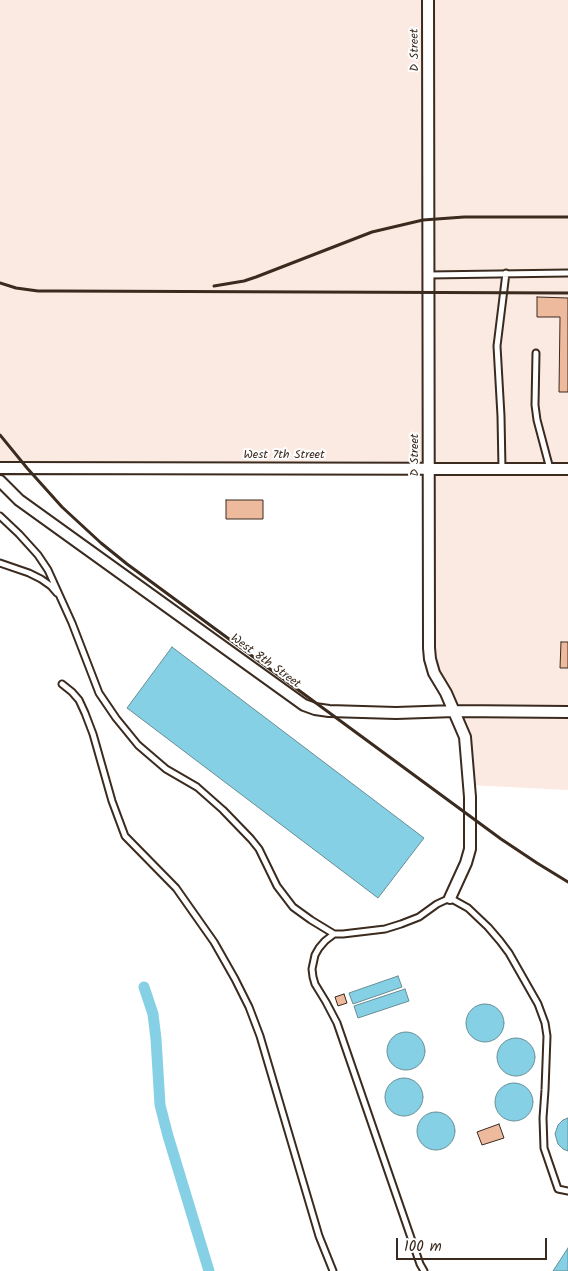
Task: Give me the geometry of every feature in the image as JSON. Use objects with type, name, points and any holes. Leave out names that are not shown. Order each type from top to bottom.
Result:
[{"type":"street","name":"D Street","points":[[428,0],[428,648],[434,673],[455,711],[465,737],[470,797],[470,848],[466,863],[450,898]]},
{"type":"street","name":"West 7th Street","points":[[0,468],[568,469]]},
{"type":"street","name":"West 8th Street","points":[[0,481],[19,500],[304,705],[328,711],[396,713],[455,711],[568,712]]},
{"type":"lane","points":[[502,469],[496,346],[506,273]]},
{"type":"lane","points":[[429,274],[568,273]]},
{"type":"lane","points":[[536,353],[535,404],[537,420],[550,469]]},
{"type":"lane","points":[[0,516],[38,555],[48,570],[100,693],[127,732],[138,745],[166,769],[196,787],[223,810],[259,850],[277,886],[288,902],[311,920],[334,934]]},
{"type":"lane","points":[[0,564],[29,573],[41,579],[61,597]]},
{"type":"lane","points":[[62,684],[79,700],[85,713],[125,836],[176,888],[214,942],[248,1008],[260,1036],[319,1236],[333,1271]]},
{"type":"lane","points":[[424,1271],[337,1022],[315,984],[313,977],[312,970],[315,955],[324,941],[334,934],[385,929],[419,917],[437,904],[450,898],[468,908],[488,927],[509,953],[538,1004],[545,1023],[547,1036],[543,1118],[544,1148],[558,1189],[568,1192]]},
{"type":"shaded area","points":[[0,0],[568,0],[568,790],[469,785],[455,711],[430,659],[428,469],[0,468]]},
{"type":"water","points":[[172,647],[424,838],[378,898],[127,708]]},
{"type":"water","points":[[398,976],[402,987],[353,1004],[349,993]]},
{"type":"water","points":[[405,989],[409,1001],[358,1018],[354,1006]]},
{"type":"water","points":[[485,1004],[498,1010],[504,1023],[498,1036],[485,1042],[472,1036],[466,1023],[472,1010]]},
{"type":"water","points":[[406,1032],[419,1038],[425,1051],[419,1064],[406,1070],[393,1064],[387,1051],[393,1038]]},
{"type":"water","points":[[516,1038],[529,1044],[535,1057],[529,1070],[516,1076],[503,1070],[497,1057],[503,1044]]},
{"type":"water","points":[[404,1078],[417,1084],[423,1097],[417,1110],[404,1116],[391,1110],[385,1097],[391,1084]]},
{"type":"water","points":[[514,1083],[527,1089],[533,1102],[527,1115],[514,1121],[501,1115],[495,1102],[501,1089]]},
{"type":"water","points":[[436,1112],[449,1118],[455,1131],[449,1144],[436,1150],[423,1144],[417,1131],[423,1118]]},
{"type":"water","points":[[568,1118],[568,1151],[558,1144],[555,1134],[558,1125]]},
{"type":"water","points":[[568,1248],[568,1271],[553,1271]]},
{"type":"building","points":[[537,297],[568,298],[568,392],[559,392],[560,317],[537,317]]},
{"type":"building","points":[[226,500],[263,500],[263,519],[226,519]]},
{"type":"building","points":[[561,642],[568,642],[568,668],[560,668]]},
{"type":"building","points":[[344,994],[347,1003],[338,1006],[335,997]]},
{"type":"building","points":[[499,1124],[504,1138],[482,1145],[477,1132]]},
{"type":"waterway","points":[[144,987],[153,1014],[160,1105],[209,1271]]},
{"type":"railway","points":[[214,286],[244,281],[372,232],[423,220],[464,217],[568,217]]},
{"type":"railway","points":[[0,283],[16,288],[38,291],[568,293]]},
{"type":"railway","points":[[0,435],[62,507],[127,564],[501,839],[568,882]]}]
